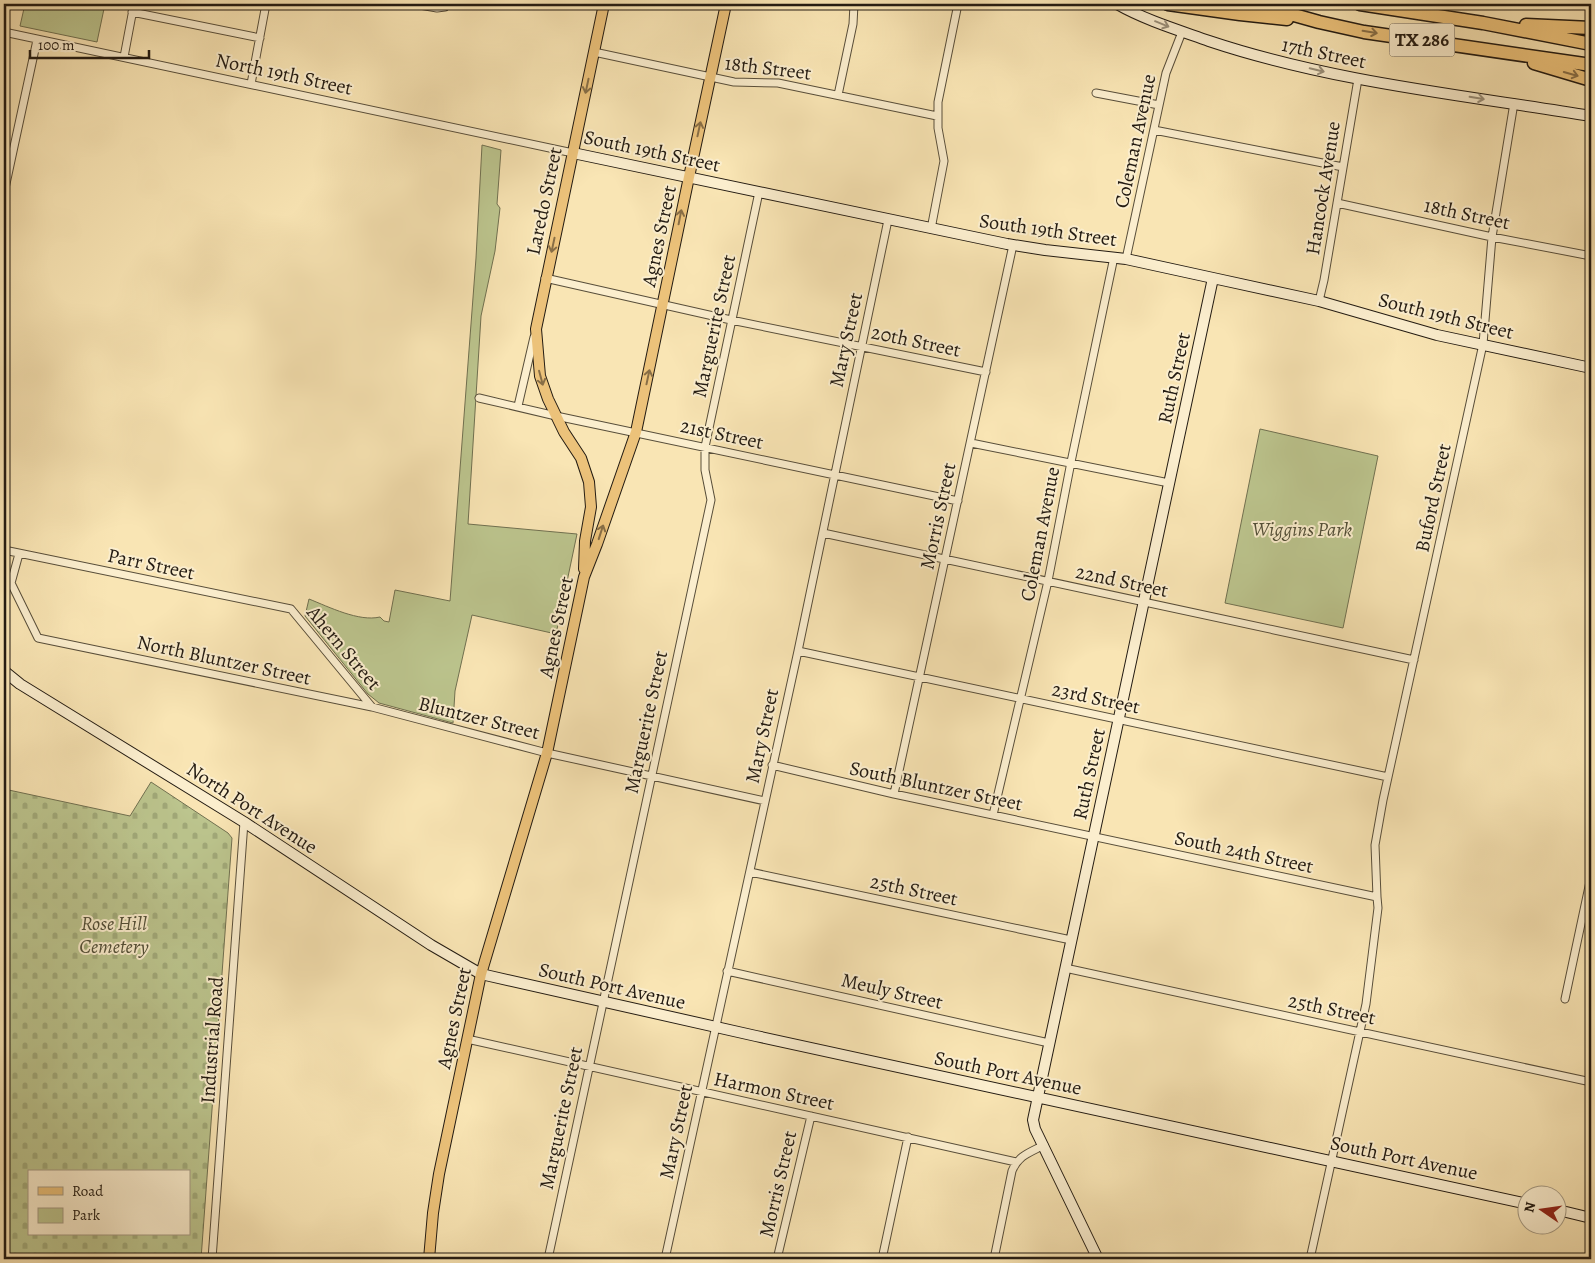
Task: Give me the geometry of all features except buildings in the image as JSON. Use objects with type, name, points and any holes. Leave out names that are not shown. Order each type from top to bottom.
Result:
[{"type":"highway","points":[[1168,4],[1318,22]]},
{"type":"highway","name":"TX 286","points":[[1255,4],[1318,22],[1364,32],[1591,65]]},
{"type":"highway","name":"TX 286","points":[[1360,4],[1483,23],[1591,44]]},
{"type":"highway","points":[[1483,23],[1591,28]]},
{"type":"highway","points":[[1490,50],[1591,80]]},
{"type":"main road","name":"Laredo Street","points":[[536,329],[545,278],[604,4]]},
{"type":"main road","name":"Agnes Street","points":[[429,1259],[439,1174],[481,974],[547,752],[584,578],[636,432],[726,4]]},
{"type":"main road","name":"17th Street","points":[[1117,4],[1182,32],[1249,54],[1358,79],[1591,116]]},
{"type":"main road","name":"South 19th Street","points":[[573,153],[689,176],[930,229],[1045,250],[1126,259],[1318,301],[1438,335],[1591,368]]},
{"type":"main road","name":"Ruth Street","points":[[1098,1259],[1035,1129],[1033,1120],[1213,278]]},
{"type":"main road","points":[[536,329],[540,376],[556,416],[581,458],[589,482],[591,506],[585,541],[584,578]]},
{"type":"main road","name":"North Port Avenue","points":[[4,671],[20,684],[244,822],[431,945],[481,974]]},
{"type":"main road","name":"South Port Avenue","points":[[481,974],[1518,1202]]},
{"type":"main road","points":[[1568,1212],[1591,1218]]},
{"type":"street","points":[[124,58],[134,4]]},
{"type":"street","points":[[251,84],[266,4]]},
{"type":"street","points":[[414,4],[438,8],[445,6]]},
{"type":"street","points":[[838,95],[853,24],[854,4]]},
{"type":"street","points":[[930,229],[944,162],[938,102],[958,4]]},
{"type":"street","points":[[132,12],[260,38]]},
{"type":"street","name":"North 19th Street","points":[[4,32],[498,136]]},
{"type":"street","name":"Coleman Avenue","points":[[1126,259],[1166,73],[1182,32]]},
{"type":"street","points":[[4,193],[37,40]]},
{"type":"street","name":"18th Street","points":[[594,52],[711,77],[744,83],[778,83],[938,116]]},
{"type":"street","name":"Hancock Avenue","points":[[1318,301],[1324,280],[1358,79]]},
{"type":"street","points":[[1096,93],[1159,105]]},
{"type":"street","name":"Buford Street","points":[[1377,897],[1375,845],[1482,344],[1492,237],[1514,103]]},
{"type":"street","points":[[1154,130],[1343,167]]},
{"type":"street","name":"South 19th Street","points":[[498,136],[573,153]]},
{"type":"street","name":"Marguerite Street","points":[[548,1259],[711,500],[705,470],[705,447],[760,192]]},
{"type":"street","name":"18th Street","points":[[1337,203],[1492,237],[1591,256]]},
{"type":"street","name":"Mary Street","points":[[665,1259],[798,651],[888,220]]},
{"type":"street","name":"Morris Street","points":[[894,794],[1014,245]]},
{"type":"street","name":"Coleman Avenue","points":[[993,815],[1048,581],[1070,462],[1114,258]]},
{"type":"street","name":"20th Street","points":[[545,278],[731,320],[986,372]]},
{"type":"street","name":"Laredo Street","points":[[518,406],[536,329]]},
{"type":"street","name":"21st Street","points":[[479,398],[958,501]]},
{"type":"street","points":[[971,443],[1169,483]]},
{"type":"street","name":"22nd Street","points":[[823,533],[1414,660]]},
{"type":"street","name":"Parr Street","points":[[4,550],[291,609]]},
{"type":"street","name":"North Bluntzer Street","points":[[19,554],[11,583],[38,638],[372,707],[404,716]]},
{"type":"street","name":"Ahern Street","points":[[291,609],[372,707]]},
{"type":"street","name":"23rd Street","points":[[798,651],[1388,777]]},
{"type":"street","name":"Bluntzer Street","points":[[404,716],[547,752]]},
{"type":"street","points":[[547,752],[765,802]]},
{"type":"street","name":"South Bluntzer Street","points":[[772,765],[894,794],[1093,837]]},
{"type":"street","name":"Industrial Road","points":[[212,1259],[244,822]]},
{"type":"street","name":"South 24th Street","points":[[1093,837],[1377,897]]},
{"type":"street","name":"25th Street","points":[[750,872],[1071,940]]},
{"type":"street","points":[[1565,999],[1591,877]]},
{"type":"street","points":[[1310,1259],[1370,977],[1378,908],[1377,897]]},
{"type":"street","name":"25th Street","points":[[1065,968],[1591,1082]]},
{"type":"street","name":"Meuly Street","points":[[728,971],[1049,1043]]},
{"type":"street","name":"Harmon Street","points":[[467,1039],[1016,1162]]},
{"type":"street","name":"Morris Street","points":[[777,1259],[810,1116]]},
{"type":"street","points":[[882,1259],[908,1137]]},
{"type":"street","points":[[994,1259],[1012,1171],[1016,1162],[1024,1155],[1044,1145]]},
{"type":"green space","points":[[25,4],[105,4],[97,42],[20,26]]},
{"type":"green space","points":[[482,145],[501,150],[497,204],[500,208],[495,251],[481,316],[468,524],[577,534],[556,634],[472,615],[455,691],[453,723],[379,703],[368,694],[305,616],[309,599],[354,616],[380,617],[384,621],[389,622],[395,590],[450,601],[476,258]]},
{"type":"green space","name":"Wiggins Park","points":[[1260,429],[1378,456],[1343,628],[1225,603]]},
{"type":"green space","name":"Rose Hill Cemetery","points":[[151,782],[228,833],[232,838],[201,1259],[4,1259],[4,789],[130,816]]}]
